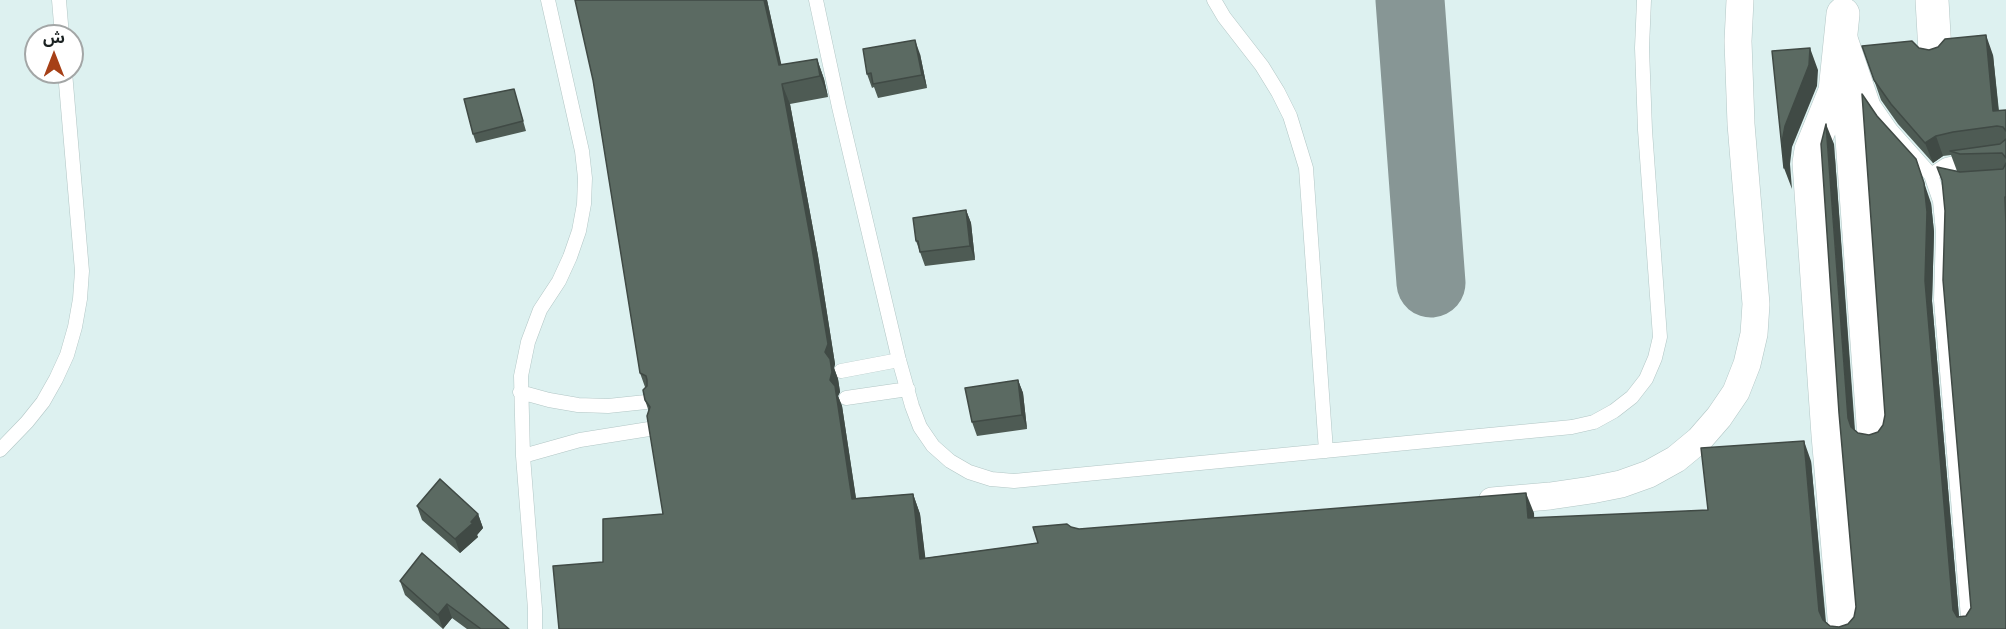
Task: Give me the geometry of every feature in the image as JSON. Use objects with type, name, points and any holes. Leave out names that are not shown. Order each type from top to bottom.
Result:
[{"type":"street","points":[[1467,502],[1550,496],[1591,490],[1621,484],[1649,474],[1676,459],[1699,440],[1736,392],[1752,344],[1756,304],[1741,124],[1738,41],[1740,0]]},
{"type":"street","points":[[1932,0],[1935,52]]},
{"type":"street","points":[[1842,7],[1874,437]]},
{"type":"street","points":[[1842,7],[1835,91],[1811,150],[1809,163],[1828,435],[1845,629]]},
{"type":"lane","points":[[59,0],[61,24]]},
{"type":"lane","points":[[535,629],[523,456],[521,376],[528,342],[540,310],[559,281],[579,231],[584,204],[585,178],[582,151],[548,0]]},
{"type":"lane","points":[[816,0],[839,107],[900,360],[920,427],[933,446],[959,467],[991,479],[1014,481],[1572,427],[1594,422],[1614,411],[1632,397],[1646,379],[1655,358],[1660,336],[1645,130],[1642,48],[1644,0]]},
{"type":"lane","points":[[1214,0],[1278,92],[1296,133],[1306,168],[1326,451]]},
{"type":"lane","points":[[1842,7],[1873,104],[1891,130],[1930,175],[1938,191],[1943,252],[1941,300],[1969,629]]},
{"type":"lane","points":[[0,450],[27,422],[43,402],[56,380],[70,345],[80,300],[82,271],[66,84]]},
{"type":"lane","points":[[1930,175],[1946,165],[2006,155]]},
{"type":"lane","points":[[1930,175],[1948,179]]},
{"type":"lane","points":[[841,371],[900,360]]},
{"type":"lane","points":[[846,398],[908,389]]},
{"type":"lane","points":[[520,392],[578,405],[645,402]]},
{"type":"lane","points":[[523,456],[580,440],[649,429]]},
{"type":"building","points":[[575,0],[764,0],[779,65],[817,59],[820,76],[782,84],[810,236],[828,344],[825,352],[830,359],[832,372],[830,380],[835,386],[852,499],[913,494],[920,559],[1038,543],[1033,527],[1067,524],[1079,529],[1526,493],[1528,518],[1708,510],[1701,448],[1804,441],[1819,611],[1823,620],[1830,626],[1839,627],[1848,624],[1854,617],[1856,607],[1839,413],[1821,144],[1826,124],[1848,418],[1851,427],[1858,433],[1869,435],[1878,432],[1883,425],[1885,415],[1862,94],[1877,116],[1916,159],[1924,183],[1927,212],[1925,281],[1953,610],[1957,617],[1966,616],[1971,608],[1943,280],[1945,211],[1942,180],[1937,167],[1960,172],[2003,169],[2006,163],[2006,629],[559,629],[553,566],[603,562],[603,519],[663,514],[647,416],[650,407],[645,400],[643,390],[647,386],[647,380],[646,376],[640,373],[593,80]]},
{"type":"building","points":[[1986,35],[1993,111],[2006,110],[2006,131],[2003,127],[1997,126],[1953,132],[1936,136],[1925,143],[1891,104],[1874,80],[1862,46],[1912,41],[1919,48],[1929,50],[1938,47],[1945,39]]},
{"type":"building","points":[[915,40],[922,75],[873,84],[871,73],[867,74],[863,49]]},
{"type":"building","points":[[1810,48],[1809,65],[1785,126],[1782,142],[1784,168],[1772,51]]},
{"type":"building","points":[[514,89],[523,121],[473,134],[464,99]]},
{"type":"building","points":[[2006,139],[2006,158],[2002,153],[1960,154],[1950,151],[2000,144]]},
{"type":"building","points":[[966,210],[970,246],[920,252],[913,218]]},
{"type":"building","points":[[1018,380],[1022,415],[972,422],[965,388]]},
{"type":"building","points":[[440,479],[478,514],[471,522],[473,523],[455,539],[417,506]]},
{"type":"building","points":[[422,553],[509,629],[481,629],[447,604],[438,615],[400,581]]},
{"type":"taxiway","points":[[1410,0],[1431,283]]}]
